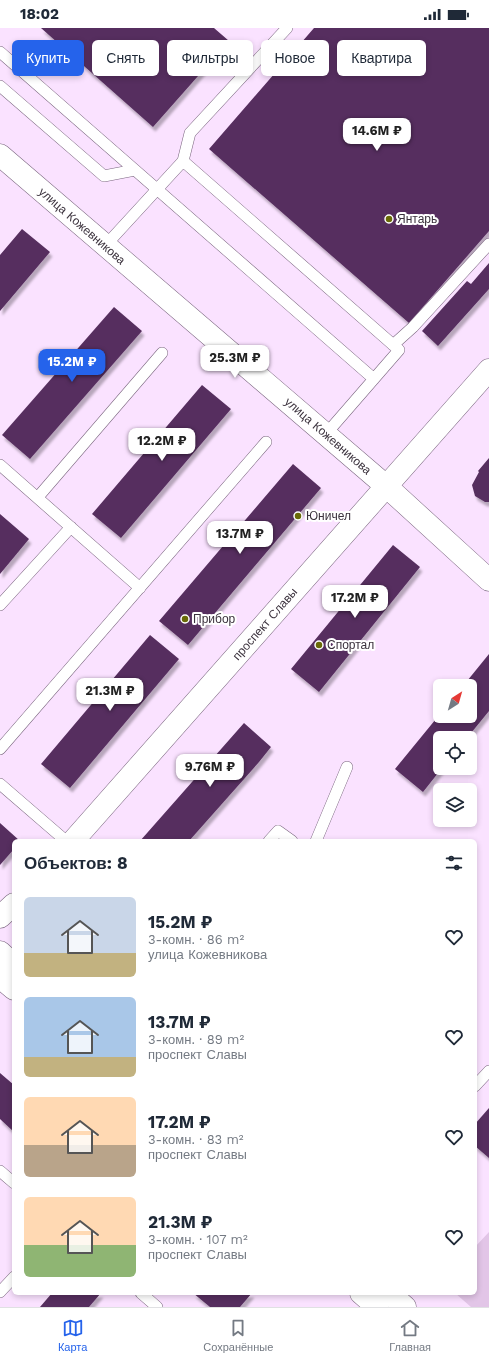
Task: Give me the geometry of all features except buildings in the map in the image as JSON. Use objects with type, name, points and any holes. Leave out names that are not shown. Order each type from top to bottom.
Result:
[{"type":"street","name":"улица Кожевникова","points":[[0,155],[386,486],[489,580]]},
{"type":"street","name":"проспект Славы","points":[[75,839],[489,370]]},
{"type":"street","points":[[0,917],[12,906]]},
{"type":"street","points":[[0,952],[12,963]]},
{"type":"street","points":[[0,977],[12,987]]},
{"type":"street","points":[[363,1295],[377,1307]]},
{"type":"street","points":[[391,1295],[405,1307]]},
{"type":"lane","points":[[105,246],[183,161],[190,133],[287,28]]},
{"type":"lane","points":[[0,52],[374,379]]},
{"type":"lane","points":[[0,86],[104,176],[135,170]]},
{"type":"lane","points":[[183,161],[399,350],[326,434]]},
{"type":"lane","points":[[393,345],[413,327],[489,244]]},
{"type":"lane","points":[[38,497],[162,353]]},
{"type":"lane","points":[[0,749],[266,442]]},
{"type":"lane","points":[[0,465],[140,588]]},
{"type":"lane","points":[[0,605],[71,527]]},
{"type":"lane","points":[[317,839],[347,767]]},
{"type":"lane","points":[[0,784],[64,839]]},
{"type":"lane","points":[[271,839],[278,831],[289,839]]},
{"type":"lane","points":[[477,1084],[489,1071]]},
{"type":"lane","points":[[0,1171],[12,1181]]},
{"type":"lane","points":[[0,1292],[12,1278]]},
{"type":"lane","points":[[143,1295],[157,1307]]},
{"type":"shaded area","points":[[489,1232],[489,1307],[471,1307],[457,1295],[477,1295],[477,1245]]},
{"type":"place","name":"Янтарь","points":[[389,219]]},
{"type":"place","name":"Юничел","points":[[298,516]]},
{"type":"place","name":"Прибор","points":[[185,619]]},
{"type":"place","name":"Спортал","points":[[319,645]]}]
